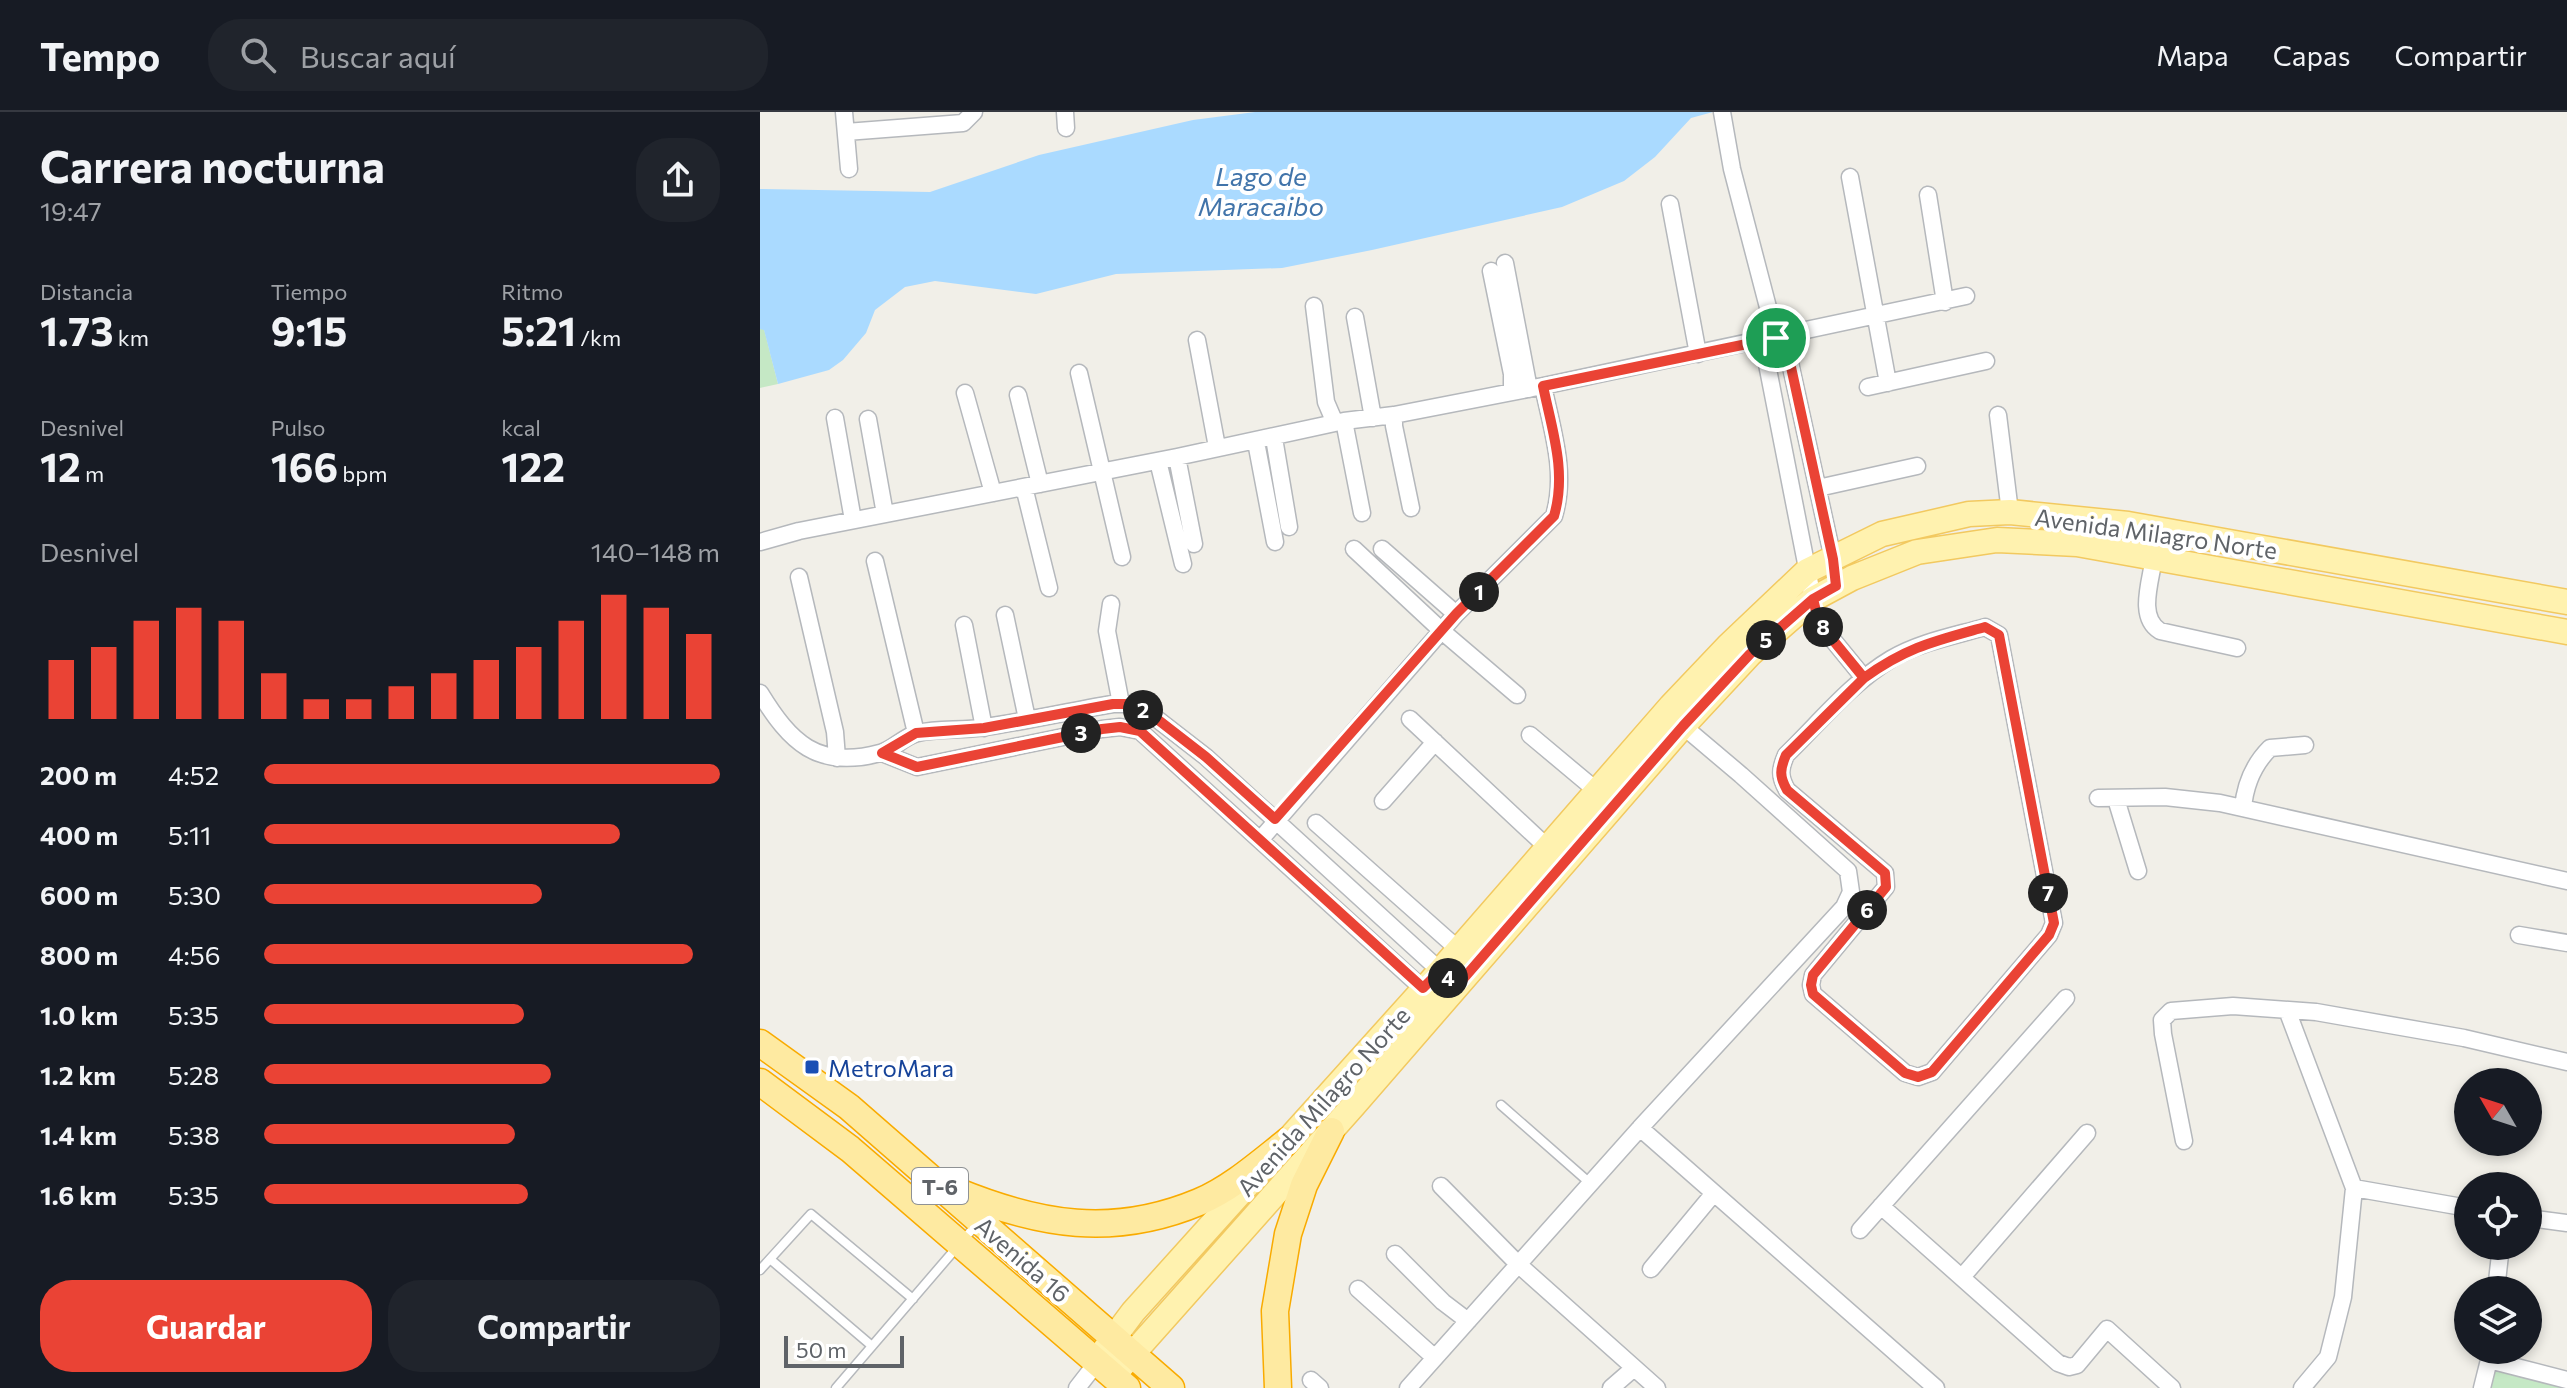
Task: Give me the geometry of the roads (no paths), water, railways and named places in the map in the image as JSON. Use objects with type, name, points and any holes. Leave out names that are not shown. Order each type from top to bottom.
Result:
[{"type":"highway","name":"Avenida 16","points":[[760,1043],[849,1107],[1122,1346],[1157,1384]]},
{"type":"highway","name":"Avenida 16","points":[[760,1082],[850,1149],[1113,1375]]},
{"type":"highway","points":[[1278,1388],[1275,1311],[1288,1234],[1304,1185],[1331,1131]]},
{"type":"highway","points":[[936,1183],[989,1205],[1047,1221],[1100,1224],[1153,1217],[1200,1202],[1239,1180],[1289,1140]]},
{"type":"main road","name":"Avenida Milagro Norte","points":[[1122,1346],[1331,1131],[1441,1005],[1458,949],[1728,646],[1807,571],[1882,534],[1969,514],[2010,512],[2128,524],[2567,602]]},
{"type":"main road","name":"Avenida Milagro Norte","points":[[1113,1375],[1122,1346],[1289,1140],[1423,988],[1449,978],[1750,654],[1813,599],[1836,586],[1917,552],[1997,540],[2077,544],[2567,632]]},
{"type":"main road","points":[[2509,622],[2516,593]]},
{"type":"street","points":[[844,112],[849,169]]},
{"type":"street","points":[[846,132],[963,123],[974,112]]},
{"type":"street","points":[[1722,112],[1732,169],[1776,338],[1789,358],[1833,559],[1836,586]]},
{"type":"street","points":[[1850,177],[1888,383]]},
{"type":"street","points":[[1928,195],[1945,302]]},
{"type":"street","points":[[1670,204],[1698,354]]},
{"type":"street","points":[[1260,840],[1275,819],[1456,614],[1554,516],[1560,497],[1561,472],[1528,389],[1498,267]]},
{"type":"street","points":[[760,542],[799,531],[1217,447],[1256,442],[1339,422],[1394,415],[1528,389],[1966,296]]},
{"type":"street","points":[[1314,306],[1326,402],[1339,422],[1362,513]]},
{"type":"street","points":[[1355,317],[1373,418]]},
{"type":"street","points":[[1776,338],[1767,364],[1819,623],[1864,678]]},
{"type":"street","points":[[1197,340],[1217,447]]},
{"type":"street","points":[[1868,387],[1986,361]]},
{"type":"street","points":[[1079,373],[1122,557]]},
{"type":"street","points":[[965,393],[993,493]]},
{"type":"street","points":[[1018,395],[1049,588]]},
{"type":"street","points":[[1394,415],[1411,508]]},
{"type":"street","points":[[1998,415],[2010,512]]},
{"type":"street","points":[[835,418],[853,520]]},
{"type":"street","points":[[868,419],[885,514]]},
{"type":"street","points":[[1274,438],[1289,527]]},
{"type":"street","points":[[1256,442],[1275,542]]},
{"type":"street","points":[[1177,457],[1194,544]]},
{"type":"street","points":[[1158,461],[1183,564]]},
{"type":"street","points":[[1818,488],[1917,466]]},
{"type":"street","points":[[1354,549],[1443,632],[1517,695]]},
{"type":"street","points":[[1382,549],[1456,614]]},
{"type":"street","points":[[2154,557],[2147,615],[2151,626],[2160,631],[2237,648]]},
{"type":"street","points":[[875,561],[916,733]]},
{"type":"street","points":[[799,577],[835,732],[837,758]]},
{"type":"street","points":[[1111,604],[1107,631],[1121,704]]},
{"type":"street","points":[[1005,615],[1027,719]]},
{"type":"street","points":[[964,625],[984,728]]},
{"type":"street","points":[[1985,627],[1999,635],[2054,923],[2049,935],[1932,1072],[1918,1077],[1905,1073],[1813,994],[1813,975],[1886,887],[1887,879],[1885,873],[1787,790],[1780,779],[1780,768],[1786,755],[1864,678],[1892,658],[1919,645],[1985,627]]},
{"type":"street","points":[[761,697],[794,741],[837,758],[882,753],[916,733],[984,728],[1132,704],[1148,712],[1206,757],[1449,978]]},
{"type":"street","points":[[1410,719],[1548,848]]},
{"type":"street","points":[[1408,1388],[1640,1128],[1844,907],[1851,892],[1848,871],[1683,726]]},
{"type":"street","points":[[882,753],[917,767],[1102,729],[1120,727],[1140,731],[1441,1005]]},
{"type":"street","points":[[1530,735],[1597,791]]},
{"type":"street","points":[[1383,801],[1435,742]]},
{"type":"street","points":[[2243,808],[2244,791],[2257,760],[2270,748],[2305,745]]},
{"type":"street","points":[[2098,798],[2165,797],[2243,808],[2567,881]]},
{"type":"street","points":[[2116,799],[2138,871]]},
{"type":"street","points":[[1316,823],[1458,949]]},
{"type":"street","points":[[1400,933],[1416,912]]},
{"type":"street","points":[[2519,935],[2567,943]]},
{"type":"street","points":[[1860,1230],[2066,998]]},
{"type":"street","points":[[2184,1141],[2163,1034],[2162,1020],[2171,1011],[2233,1006],[2316,1012],[2464,1038],[2567,1062]]},
{"type":"street","points":[[2287,1010],[2354,1188],[2343,1297],[2328,1357],[2302,1388]]},
{"type":"street","points":[[1640,1128],[1936,1388]]},
{"type":"street","points":[[1962,1277],[2087,1133]]},
{"type":"street","points":[[1441,1186],[1519,1265],[1657,1388]]},
{"type":"street","points":[[2354,1188],[2454,1206]]},
{"type":"street","points":[[1651,1269],[1714,1193]]},
{"type":"street","points":[[1881,1206],[2058,1363],[2069,1367],[2077,1365],[2107,1329],[2172,1388]]},
{"type":"street","points":[[2542,1220],[2567,1223]]},
{"type":"street","points":[[1395,1254],[1443,1302],[1468,1321]]},
{"type":"street","points":[[1358,1289],[1435,1358]]},
{"type":"street","points":[[2482,1388],[2487,1364]]},
{"type":"street","points":[[2517,1364],[2567,1380]]},
{"type":"street","points":[[1611,1388],[1634,1368]]},
{"type":"street","points":[[1077,1388],[1113,1375]]},
{"type":"lane","points":[[1501,1105],[1591,1184]]},
{"type":"lane","points":[[760,1270],[811,1214],[913,1299]]},
{"type":"lane","points":[[836,1388],[979,1220]]},
{"type":"lane","points":[[770,1259],[872,1346]]},
{"type":"water","name":"Lago de Maracaibo","points":[[1255,112],[1713,112],[1691,118],[1655,157],[1624,181],[1562,207],[1372,250],[1282,268],[1116,274],[1036,294],[935,281],[905,287],[875,310],[866,333],[843,360],[829,370],[778,384],[764,330],[760,329],[760,189],[930,192],[1039,155],[1193,120]]},
{"type":"place","name":"MetroMara","points":[[812,1067]]}]
